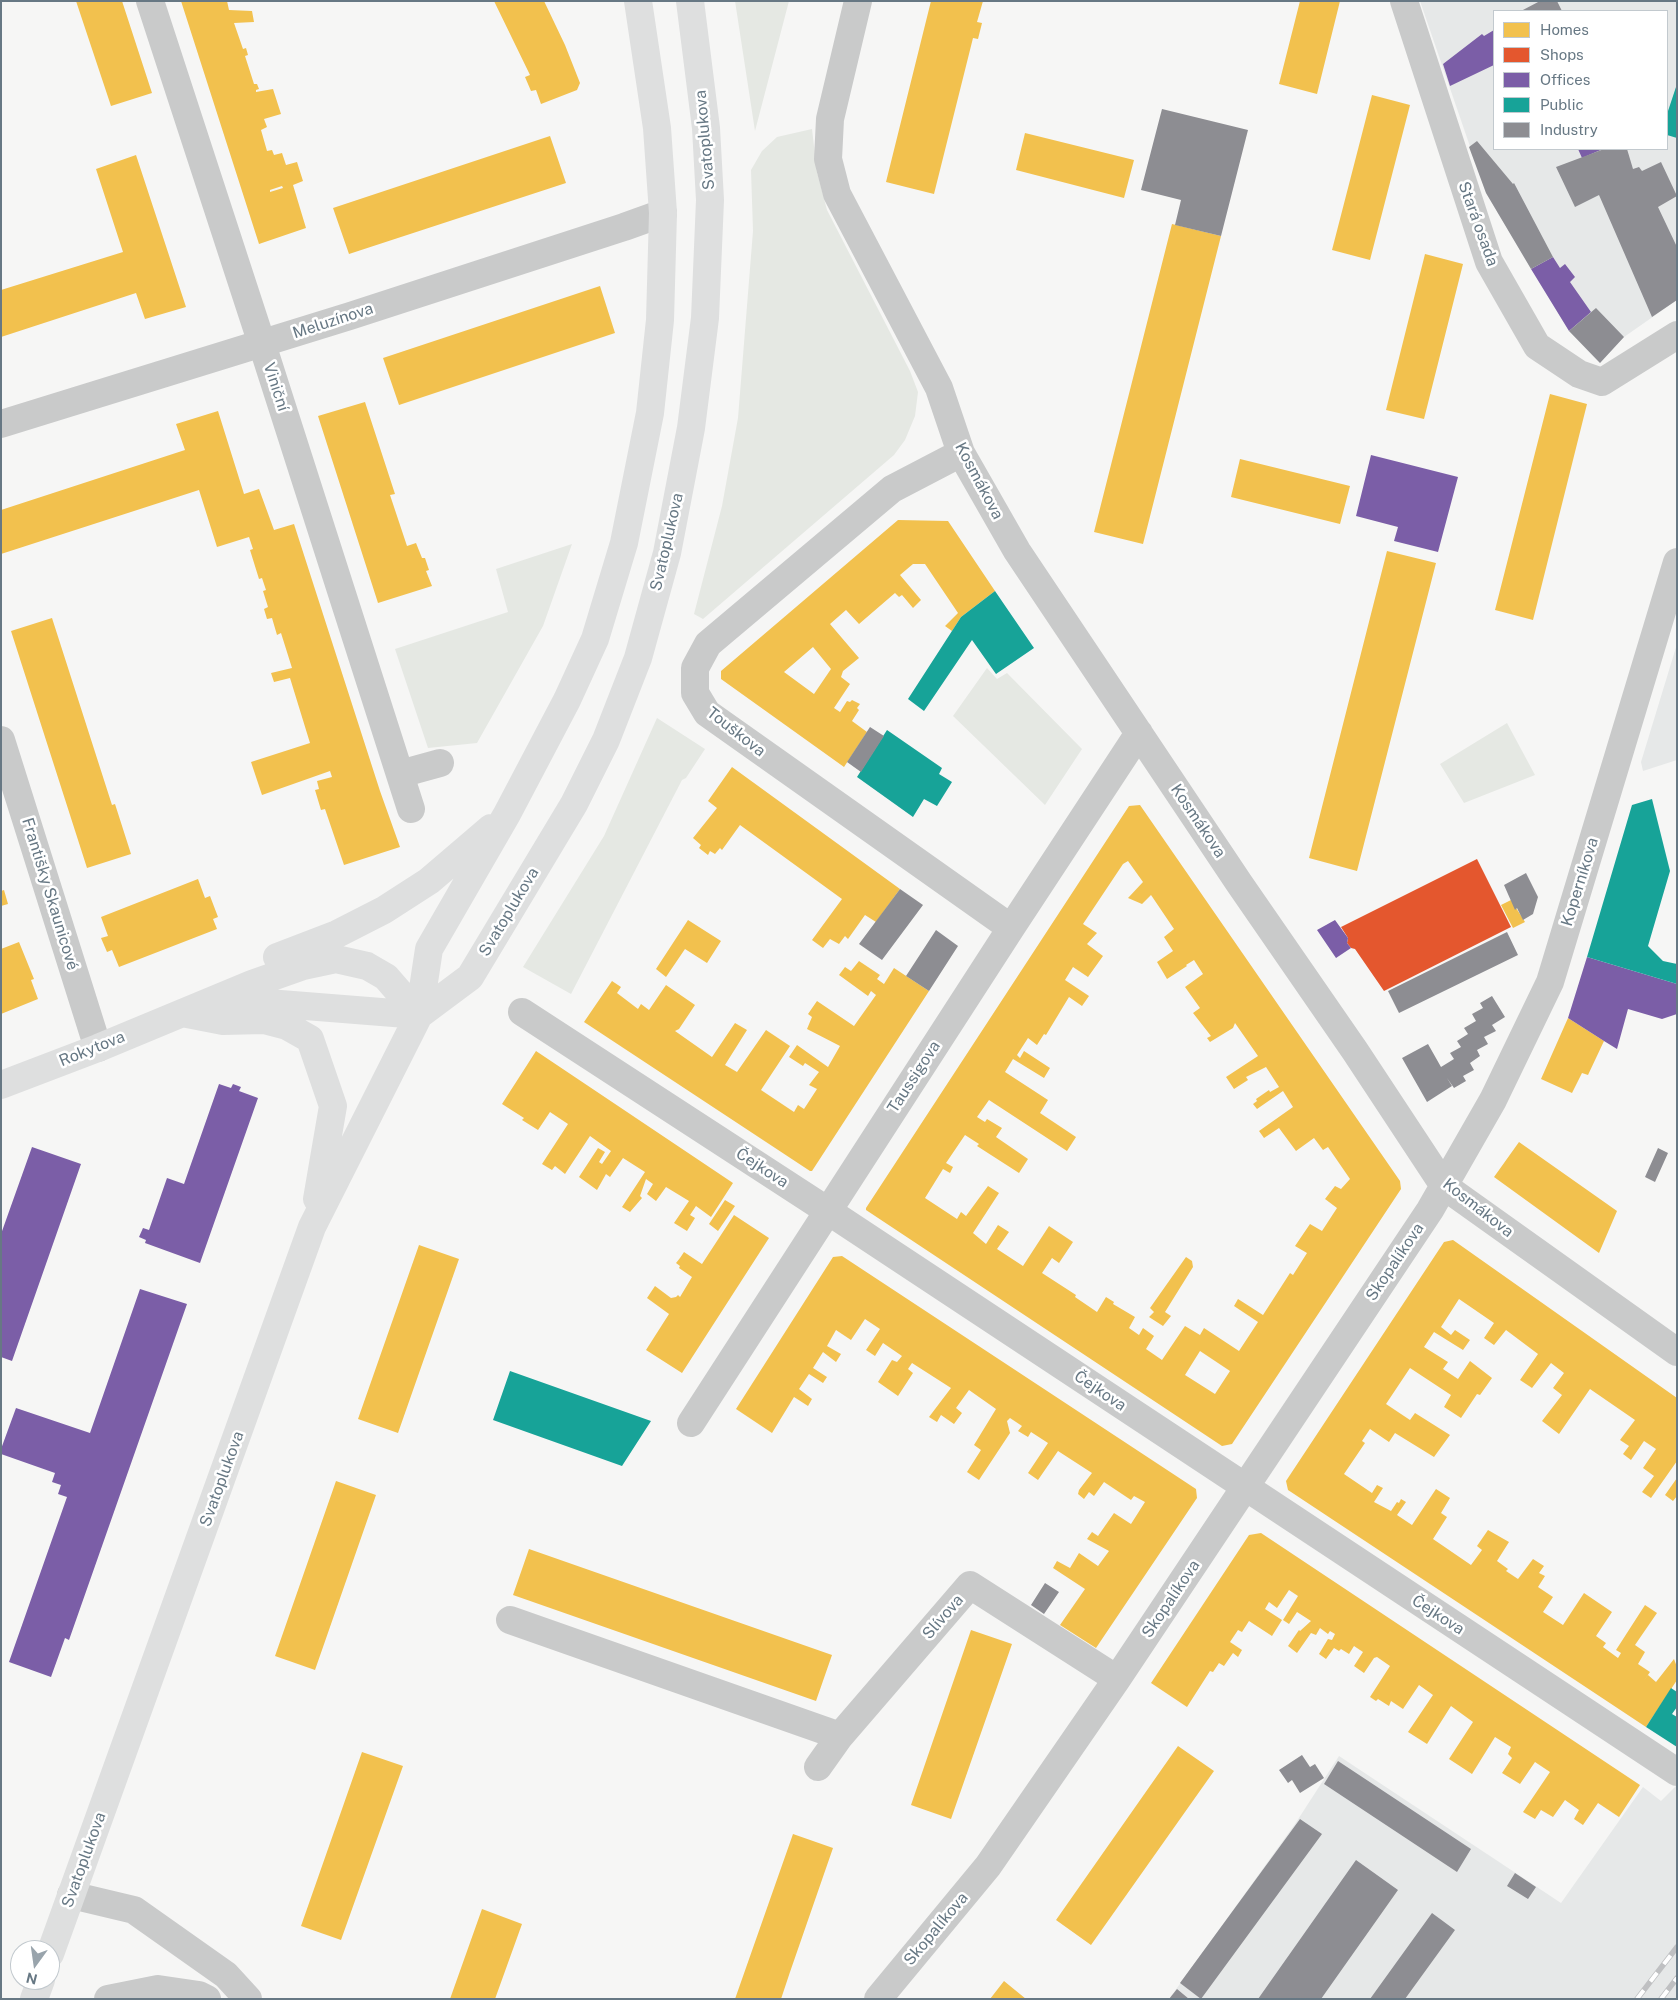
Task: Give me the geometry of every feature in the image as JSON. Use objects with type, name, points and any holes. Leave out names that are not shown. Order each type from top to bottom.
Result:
[{"type":"main road","name":"Svatoplukova","points":[[55,1940],[312,1227],[418,1014],[429,949],[507,814],[568,700],[595,639],[624,543],[650,413],[660,320],[663,212],[657,128],[638,1]]},
{"type":"main road","name":"Svatoplukova","points":[[418,1014],[470,977],[574,804],[606,740],[638,658],[667,553],[691,428],[705,318],[710,210],[706,128],[690,1]]},
{"type":"main road","points":[[182,1012],[204,986],[337,934],[384,910],[428,881],[507,814]]},
{"type":"main road","points":[[182,1012],[303,966],[336,958],[367,966],[386,976],[418,1014]]},
{"type":"main road","points":[[182,1012],[255,1002],[418,1014]]},
{"type":"main road","points":[[182,1012],[223,1021],[264,1020],[287,1026],[310,1039],[333,1106],[312,1227]]},
{"type":"main road","name":"Rokytova","points":[[1,1085],[98,1048],[182,1012]]},
{"type":"street","name":"Viniční","points":[[150,1],[411,809]]},
{"type":"street","name":"Kosmákova","points":[[858,1],[830,119],[828,159],[837,194],[939,388],[961,453],[1017,551],[1444,1186],[1677,1352]]},
{"type":"street","name":"Stará osada","points":[[1404,1],[1489,262],[1538,346],[1579,374],[1602,382],[1677,335]]},
{"type":"street","name":"Meluzínova","points":[[1,424],[262,344],[624,227],[663,212]]},
{"type":"street","points":[[1647,353],[1677,361]]},
{"type":"street","name":"Touškova","points":[[961,453],[892,489],[708,644],[695,668],[695,693],[707,713],[1011,928]]},
{"type":"street","name":"Koperníkova","points":[[1444,1186],[1493,1100],[1550,982],[1677,562]]},
{"type":"street","name":"Taussigova","points":[[691,1422],[1139,733]]},
{"type":"street","name":"Františky Skaunicové","points":[[1,740],[98,1048]]},
{"type":"street","points":[[400,774],[440,763]]},
{"type":"street","name":"Čejkova","points":[[522,1012],[828,1211],[1677,1772]]},
{"type":"street","name":"Skopalíkova","points":[[878,1999],[988,1866],[1117,1679],[1444,1186]]},
{"type":"street","name":"Slívova","points":[[818,1767],[840,1736],[970,1585],[1117,1679]]},
{"type":"street","points":[[510,1620],[840,1736]]},
{"type":"street","points":[[71,1894],[134,1910],[226,1974],[248,1999]]},
{"type":"street","points":[[108,1999],[158,1989],[199,1995],[207,1999]]},
{"type":"shaded area","points":[[735,1],[789,1],[755,131]]},
{"type":"shaded area","points":[[1420,1],[1677,1],[1677,300],[1624,337],[1600,363],[1569,331],[1486,193]]},
{"type":"shaded area","points":[[812,129],[817,172],[827,210],[910,371],[918,392],[915,416],[905,440],[894,455],[703,619],[694,614],[722,506],[738,418],[753,231],[751,170],[762,151],[777,137]]},
{"type":"shaded area","points":[[572,544],[543,626],[477,743],[428,748],[395,649],[508,612],[496,569]]},
{"type":"shaded area","points":[[1677,644],[1677,760],[1643,771],[1641,762]]},
{"type":"shaded area","points":[[987,668],[997,679],[1007,673],[1082,749],[1045,805],[953,716]]},
{"type":"shaded area","points":[[657,718],[705,749],[686,778],[682,780],[571,994],[523,967],[604,836]]},
{"type":"shaded area","points":[[1507,723],[1535,775],[1464,803],[1440,764]]},
{"type":"shaded area","points":[[1339,1756],[1561,1903],[1643,1787],[1661,1801],[1677,1785],[1677,1999],[1169,1999],[1295,1824]]},
{"type":"building: Homes","points":[[76,1],[122,1],[152,93],[111,106]]},
{"type":"building: Homes","points":[[181,1],[227,1],[229,10],[252,11],[254,22],[234,23],[243,49],[246,48],[248,55],[245,56],[254,84],[257,84],[259,89],[256,92],[273,89],[281,114],[264,119],[267,127],[261,130],[267,151],[272,150],[274,155],[282,153],[286,165],[297,162],[303,181],[293,185],[306,228],[259,244]],"holes":[[[282,186],[283,188],[270,192],[270,190]]]},
{"type":"building: Homes","points":[[494,1],[544,1],[565,45],[580,83],[577,90],[541,104],[536,90],[531,91],[525,77],[530,75]]},
{"type":"building: Homes","points":[[931,1],[983,1],[977,22],[982,23],[978,39],[973,38],[934,194],[886,182]]},
{"type":"building: Homes","points":[[1300,1],[1340,1],[1317,94],[1279,84]]},
{"type":"building: Homes","points":[[1372,95],[1410,105],[1370,260],[1332,250]]},
{"type":"building: Homes","points":[[1025,133],[1134,160],[1124,198],[1016,170]]},
{"type":"building: Homes","points":[[550,136],[566,183],[349,254],[333,208]]},
{"type":"building: Homes","points":[[136,155],[186,307],[145,319],[136,293],[1,337],[1,290],[123,252],[96,169]]},
{"type":"building: Homes","points":[[1172,224],[1221,236],[1143,544],[1094,532]]},
{"type":"building: Homes","points":[[1425,254],[1463,264],[1424,419],[1386,410]]},
{"type":"building: Homes","points":[[600,286],[615,333],[399,405],[383,358]]},
{"type":"building: Homes","points":[[1550,394],[1587,404],[1533,620],[1495,610]]},
{"type":"building: Homes","points":[[365,402],[395,494],[390,495],[407,546],[416,543],[422,558],[425,558],[429,570],[426,571],[432,586],[378,603],[318,416]]},
{"type":"building: Homes","points":[[218,411],[244,494],[259,489],[274,530],[294,524],[380,791],[400,847],[344,865],[325,809],[321,810],[315,790],[319,789],[317,781],[332,777],[330,771],[262,795],[251,762],[310,743],[290,678],[274,682],[271,673],[292,668],[281,633],[277,635],[272,618],[267,619],[264,609],[268,607],[263,591],[266,590],[262,578],[259,579],[250,550],[253,549],[249,537],[217,547],[199,490],[1,554],[1,510],[185,450],[176,424]]},
{"type":"building: Homes","points":[[1240,459],[1350,486],[1340,524],[1231,497]]},
{"type":"building: Homes","points":[[898,520],[948,521],[995,591],[961,617],[952,631],[945,626],[958,613],[925,564],[913,564],[900,575],[921,600],[913,608],[902,595],[899,597],[895,593],[859,624],[846,610],[830,624],[859,658],[843,671],[841,677],[850,684],[834,708],[840,712],[847,701],[850,702],[852,700],[860,704],[857,708],[859,710],[852,721],[867,732],[844,767],[721,679],[721,671]],"holes":[[[813,647],[831,669],[814,694],[784,672]]]},
{"type":"building: Homes","points":[[1387,551],[1436,563],[1357,871],[1309,858]]},
{"type":"building: Homes","points":[[52,618],[112,805],[115,804],[131,854],[87,868],[11,631]]},
{"type":"building: Homes","points":[[732,767],[900,889],[876,922],[865,915],[848,939],[845,936],[839,944],[830,939],[823,948],[812,940],[842,899],[740,825],[722,850],[720,848],[715,854],[710,851],[708,855],[699,848],[701,845],[693,838],[717,808],[708,801]]},
{"type":"building: Homes","points":[[1140,805],[1400,1181],[1401,1189],[1232,1444],[1222,1446],[866,1210],[1129,806]],"holes":[[[1128,861],[1143,882],[1128,898],[1142,904],[1151,895],[1174,929],[1164,937],[1173,951],[1157,962],[1167,979],[1194,960],[1203,974],[1185,987],[1200,1008],[1193,1013],[1211,1036],[1207,1038],[1210,1042],[1233,1028],[1235,1023],[1258,1056],[1226,1077],[1234,1089],[1248,1080],[1246,1077],[1266,1067],[1279,1087],[1270,1092],[1269,1090],[1256,1099],[1257,1101],[1253,1104],[1257,1109],[1283,1091],[1293,1107],[1259,1131],[1264,1138],[1279,1128],[1296,1151],[1314,1138],[1323,1150],[1328,1147],[1350,1179],[1341,1189],[1335,1186],[1325,1199],[1337,1208],[1322,1231],[1310,1224],[1295,1246],[1307,1253],[1293,1275],[1290,1273],[1263,1315],[1238,1299],[1234,1306],[1258,1322],[1239,1351],[1204,1328],[1200,1335],[1185,1326],[1162,1360],[1146,1349],[1154,1336],[1143,1328],[1139,1335],[1129,1328],[1135,1317],[1113,1304],[1114,1302],[1106,1297],[1097,1312],[1075,1297],[1076,1295],[1042,1273],[1052,1258],[1059,1263],[1073,1242],[1049,1226],[1023,1266],[997,1249],[1009,1232],[998,1225],[986,1244],[973,1233],[999,1193],[988,1186],[966,1216],[961,1212],[957,1219],[925,1198],[943,1169],[950,1173],[953,1167],[946,1163],[965,1135],[979,1144],[977,1146],[1019,1173],[1028,1159],[996,1137],[1002,1128],[987,1119],[985,1122],[977,1117],[989,1100],[1067,1151],[1076,1137],[1040,1113],[1048,1100],[1005,1072],[1013,1059],[1044,1078],[1050,1068],[1024,1051],[1020,1058],[1017,1055],[1028,1038],[1037,1045],[1044,1034],[1046,1035],[1069,997],[1082,1006],[1089,996],[1065,980],[1073,967],[1088,977],[1103,956],[1087,944],[1097,933],[1083,924],[1123,864]],[[1200,1351],[1230,1371],[1215,1394],[1185,1375]]]},
{"type":"building: Homes","points":[[198,879],[205,898],[210,896],[218,917],[213,919],[217,929],[119,967],[112,950],[107,952],[101,938],[108,936],[101,917]]},
{"type":"building: Homes","points":[[4,890],[8,904],[1,906],[1,891]]},
{"type":"building: Homes","points":[[1511,900],[1525,922],[1513,928],[1501,905]]},
{"type":"building: Homes","points":[[688,920],[721,941],[707,963],[685,949],[666,977],[656,969]]},
{"type":"building: Homes","points":[[19,942],[34,979],[31,980],[38,999],[1,1014],[1,949]]},
{"type":"building: Homes","points":[[859,961],[880,975],[877,979],[884,984],[894,968],[929,991],[812,1171],[584,1022],[612,981],[621,987],[617,993],[638,1009],[641,1004],[649,1010],[666,985],[695,1005],[679,1029],[675,1031],[712,1057],[735,1023],[747,1030],[725,1065],[737,1072],[766,1030],[790,1046],[761,1090],[794,1112],[798,1105],[804,1109],[817,1089],[809,1085],[819,1072],[805,1063],[803,1066],[789,1057],[797,1045],[828,1067],[840,1046],[807,1029],[812,1017],[808,1014],[817,1001],[854,1026],[876,995],[871,991],[868,996],[839,975],[845,967],[851,971]]},
{"type":"building: Homes","points":[[1568,1018],[1604,1041],[1588,1075],[1582,1073],[1572,1093],[1541,1079]]},
{"type":"building: Homes","points":[[536,1051],[733,1183],[711,1217],[696,1206],[690,1215],[695,1218],[687,1231],[674,1223],[689,1201],[666,1187],[656,1201],[647,1194],[653,1184],[646,1179],[640,1196],[642,1198],[630,1212],[622,1207],[645,1172],[623,1158],[610,1177],[606,1174],[597,1190],[579,1177],[598,1148],[605,1152],[599,1162],[602,1164],[611,1151],[590,1136],[565,1174],[555,1166],[552,1170],[542,1164],[568,1124],[550,1112],[538,1130],[522,1120],[524,1118],[502,1104]]},
{"type":"building: Homes","points":[[1519,1142],[1617,1211],[1599,1253],[1494,1177]]},
{"type":"building: Homes","points":[[725,1200],[735,1206],[718,1231],[709,1224]]},
{"type":"building: Homes","points":[[734,1215],[769,1238],[682,1373],[646,1350],[669,1314],[647,1298],[655,1286],[671,1298],[678,1295],[680,1297],[692,1277],[679,1268],[680,1266],[676,1263],[684,1252],[702,1264]]},
{"type":"building: Homes","points":[[1453,1240],[1677,1398],[1677,1461],[1651,1498],[1642,1492],[1654,1476],[1643,1468],[1656,1449],[1644,1441],[1631,1460],[1623,1454],[1629,1446],[1620,1440],[1635,1420],[1590,1389],[1559,1434],[1542,1421],[1562,1395],[1553,1388],[1564,1373],[1551,1363],[1532,1388],[1520,1380],[1538,1354],[1506,1330],[1494,1345],[1484,1338],[1494,1323],[1459,1299],[1441,1327],[1451,1335],[1455,1330],[1470,1340],[1463,1350],[1434,1332],[1424,1347],[1448,1362],[1443,1369],[1458,1379],[1470,1361],[1492,1378],[1480,1395],[1477,1394],[1461,1418],[1444,1407],[1451,1395],[1410,1368],[1386,1404],[1410,1420],[1415,1413],[1450,1435],[1434,1457],[1395,1433],[1389,1442],[1370,1429],[1362,1441],[1365,1443],[1344,1474],[1372,1493],[1377,1485],[1383,1488],[1374,1502],[1391,1511],[1401,1499],[1406,1502],[1397,1515],[1412,1525],[1436,1489],[1450,1498],[1441,1513],[1447,1517],[1433,1539],[1471,1565],[1482,1550],[1477,1546],[1488,1530],[1509,1542],[1497,1561],[1508,1569],[1506,1571],[1518,1579],[1533,1559],[1544,1566],[1539,1573],[1545,1576],[1538,1587],[1553,1597],[1543,1612],[1563,1625],[1584,1593],[1612,1612],[1596,1636],[1606,1643],[1603,1647],[1618,1658],[1621,1653],[1616,1650],[1645,1605],[1657,1613],[1635,1645],[1645,1652],[1638,1664],[1650,1672],[1643,1682],[1648,1675],[1656,1682],[1674,1659],[1677,1667],[1677,1680],[1646,1727],[1288,1490],[1286,1481],[1444,1242]]},
{"type":"building: Homes","points":[[419,1245],[459,1259],[398,1433],[358,1419]]},
{"type":"building: Homes","points":[[842,1256],[1196,1489],[1197,1498],[1096,1648],[1060,1625],[1085,1589],[1053,1568],[1057,1561],[1070,1568],[1079,1553],[1098,1566],[1109,1551],[1087,1539],[1092,1532],[1098,1536],[1114,1513],[1131,1524],[1145,1502],[1134,1496],[1131,1500],[1104,1482],[1094,1496],[1089,1492],[1084,1499],[1078,1494],[1079,1490],[1092,1473],[1058,1451],[1038,1480],[1028,1473],[1048,1443],[1031,1432],[1028,1437],[1018,1431],[1022,1426],[1010,1418],[1007,1421],[1010,1433],[979,1480],[967,1472],[981,1450],[974,1445],[996,1409],[969,1390],[956,1408],[962,1413],[954,1424],[941,1415],[937,1422],[929,1417],[951,1388],[912,1363],[908,1369],[913,1373],[898,1396],[878,1382],[892,1360],[897,1362],[902,1356],[883,1343],[875,1356],[866,1350],[880,1329],[865,1319],[851,1340],[836,1330],[827,1346],[841,1354],[836,1362],[823,1352],[813,1368],[827,1377],[823,1383],[809,1374],[799,1389],[812,1399],[808,1406],[794,1397],[772,1433],[736,1409],[833,1257]]},
{"type":"building: Homes","points":[[1186,1257],[1192,1261],[1193,1267],[1165,1312],[1171,1316],[1163,1326],[1149,1317],[1154,1312],[1150,1308]]},
{"type":"building: Homes","points":[[1677,1478],[1677,1496],[1673,1501],[1665,1495]]},
{"type":"building: Homes","points":[[336,1481],[376,1495],[315,1670],[275,1656]]},
{"type":"building: Homes","points":[[1261,1533],[1640,1785],[1619,1817],[1598,1803],[1583,1825],[1574,1819],[1579,1810],[1565,1800],[1553,1817],[1541,1810],[1535,1819],[1523,1812],[1550,1772],[1535,1762],[1520,1784],[1502,1773],[1512,1758],[1508,1754],[1511,1747],[1495,1737],[1472,1774],[1449,1759],[1473,1722],[1451,1706],[1427,1744],[1408,1732],[1433,1695],[1419,1685],[1403,1709],[1391,1701],[1389,1706],[1378,1699],[1376,1701],[1370,1697],[1390,1666],[1377,1657],[1374,1658],[1364,1673],[1354,1666],[1363,1652],[1354,1646],[1349,1654],[1341,1649],[1339,1651],[1334,1648],[1326,1659],[1319,1654],[1328,1639],[1332,1640],[1335,1634],[1330,1631],[1328,1634],[1320,1628],[1316,1635],[1311,1633],[1297,1653],[1288,1646],[1299,1630],[1311,1621],[1297,1612],[1289,1624],[1283,1620],[1298,1596],[1289,1590],[1277,1608],[1269,1602],[1265,1609],[1282,1620],[1272,1636],[1249,1621],[1242,1632],[1238,1630],[1230,1642],[1242,1650],[1238,1657],[1233,1653],[1224,1666],[1219,1663],[1213,1672],[1210,1671],[1187,1707],[1151,1683],[1249,1535]]},
{"type":"building: Homes","points":[[529,1549],[832,1655],[816,1701],[513,1595]]},
{"type":"building: Homes","points":[[971,1630],[1012,1644],[951,1819],[911,1805]]},
{"type":"building: Homes","points":[[1178,1746],[1214,1771],[1091,1945],[1056,1920]]},
{"type":"building: Homes","points":[[362,1752],[403,1766],[341,1940],[301,1926]]},
{"type":"building: Homes","points":[[793,1834],[833,1848],[781,1999],[735,1999]]},
{"type":"building: Homes","points":[[482,1909],[522,1924],[495,1999],[450,1999]]},
{"type":"building: Homes","points":[[1004,1981],[1026,1999],[990,1999]]},
{"type":"building: Shops","points":[[1477,859],[1511,927],[1384,991],[1355,949],[1351,948],[1347,943],[1348,938],[1341,927]]},
{"type":"building: Offices","points":[[1493,31],[1493,65],[1450,86],[1443,64],[1482,34],[1484,36]]},
{"type":"building: Offices","points":[[1578,150],[1601,150],[1582,158]]},
{"type":"building: Offices","points":[[1553,257],[1560,268],[1565,264],[1575,277],[1570,282],[1591,312],[1569,331],[1531,269]]},
{"type":"building: Offices","points":[[1371,455],[1458,477],[1438,552],[1394,541],[1398,527],[1356,516]]},
{"type":"building: Offices","points":[[1335,920],[1348,938],[1347,943],[1351,948],[1336,958],[1317,930]]},
{"type":"building: Offices","points":[[1587,957],[1677,984],[1677,1014],[1662,1019],[1628,1009],[1617,1049],[1604,1041],[1568,1018]]},
{"type":"building: Offices","points":[[219,1084],[231,1088],[233,1084],[241,1087],[239,1091],[258,1098],[200,1263],[145,1243],[146,1240],[139,1237],[143,1228],[149,1230],[167,1178],[184,1184]]},
{"type":"building: Offices","points":[[32,1147],[81,1164],[12,1361],[1,1357],[1,1234]]},
{"type":"building: Offices","points":[[140,1289],[187,1304],[69,1640],[65,1638],[51,1677],[9,1662],[67,1497],[58,1494],[61,1485],[52,1482],[55,1473],[1,1454],[1,1449],[16,1408],[90,1433]]},
{"type":"building: Public","points":[[1677,84],[1677,138],[1668,135],[1668,111]]},
{"type":"building: Public","points":[[995,591],[1034,648],[996,674],[972,640],[924,711],[908,699],[961,617]]},
{"type":"building: Public","points":[[887,730],[942,768],[939,774],[952,782],[937,806],[924,799],[913,817],[857,777]]},
{"type":"building: Public","points":[[1652,799],[1670,871],[1648,946],[1663,961],[1677,964],[1677,984],[1587,957],[1632,805]]},
{"type":"building: Public","points":[[510,1371],[651,1421],[622,1466],[493,1420]]},
{"type":"building: Public","points":[[1671,1688],[1677,1692],[1677,1707],[1672,1714],[1677,1717],[1677,1747],[1646,1727]]},
{"type":"building: Industry","points":[[1540,1],[1557,1],[1562,10],[1523,10]]},
{"type":"building: Industry","points":[[1162,109],[1248,130],[1221,236],[1175,225],[1181,200],[1141,190]]},
{"type":"building: Industry","points":[[1477,141],[1514,183],[1553,257],[1531,269],[1486,193],[1469,147]]},
{"type":"building: Industry","points":[[1601,150],[1627,150],[1633,169],[1639,167],[1642,171],[1661,162],[1677,196],[1658,207],[1677,247],[1677,300],[1652,317],[1599,195],[1575,207],[1556,167]]},
{"type":"building: Industry","points":[[1596,308],[1624,337],[1600,363],[1569,331]]},
{"type":"building: Industry","points":[[870,727],[884,736],[861,772],[847,762]]},
{"type":"building: Industry","points":[[1526,873],[1538,897],[1533,914],[1523,920],[1517,908],[1515,910],[1504,885]]},
{"type":"building: Industry","points":[[900,889],[923,905],[882,960],[859,944]]},
{"type":"building: Industry","points":[[936,930],[958,946],[929,991],[906,976]]},
{"type":"building: Industry","points":[[1507,932],[1518,955],[1399,1013],[1388,991]]},
{"type":"building: Industry","points":[[1492,996],[1505,1017],[1492,1025],[1496,1031],[1484,1037],[1488,1044],[1477,1050],[1480,1056],[1470,1063],[1474,1070],[1463,1076],[1466,1081],[1454,1088],[1447,1078],[1452,1086],[1427,1102],[1402,1058],[1428,1044],[1441,1067],[1454,1059],[1450,1053],[1461,1047],[1457,1041],[1468,1034],[1464,1028],[1476,1021],[1472,1014],[1483,1008],[1480,1003]]},
{"type":"building: Industry","points":[[1658,1148],[1668,1153],[1655,1182],[1645,1177]]},
{"type":"building: Industry","points":[[1045,1583],[1059,1592],[1044,1614],[1031,1605]]},
{"type":"building: Industry","points":[[1302,1755],[1310,1767],[1315,1764],[1324,1778],[1300,1793],[1292,1780],[1288,1783],[1279,1770]]},
{"type":"building: Industry","points":[[1338,1761],[1471,1849],[1457,1872],[1324,1784]]},
{"type":"building: Industry","points":[[1300,1819],[1322,1834],[1201,1999],[1180,1983]]},
{"type":"building: Industry","points":[[1356,1860],[1398,1890],[1321,1999],[1258,1999]]},
{"type":"building: Industry","points":[[1515,1873],[1536,1887],[1528,1899],[1507,1886]]},
{"type":"building: Industry","points":[[1432,1913],[1455,1930],[1405,1999],[1370,1999]]},
{"type":"building: Industry","points":[[1177,1989],[1189,1999],[1169,1999]]},
{"type":"railway","points":[[1637,1999],[1677,1947]]},
{"type":"railway","points":[[1661,1999],[1677,1978]]}]
